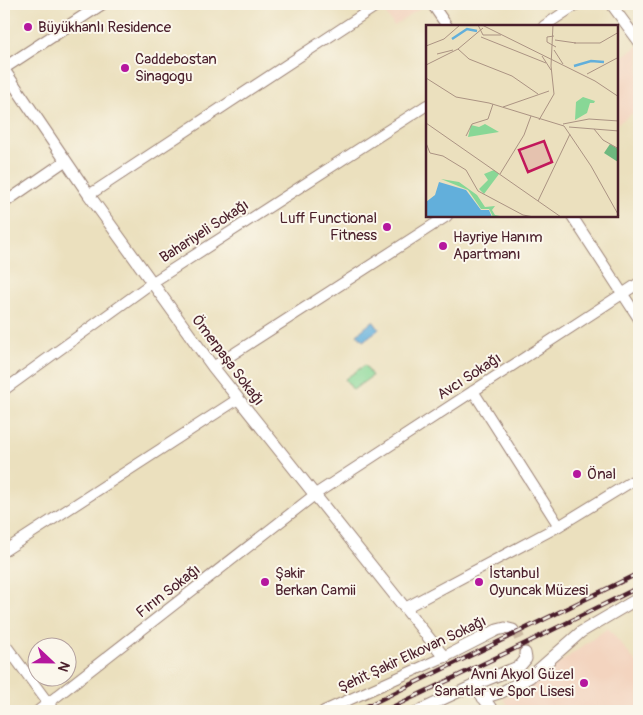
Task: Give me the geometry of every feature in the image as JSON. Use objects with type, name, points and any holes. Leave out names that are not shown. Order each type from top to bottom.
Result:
[{"type":"street","points":[[4,69],[102,4]]},
{"type":"street","points":[[89,195],[379,4]]},
{"type":"street","points":[[432,4],[447,25]]},
{"type":"street","points":[[546,25],[577,4]]},
{"type":"street","points":[[611,4],[639,42]]},
{"type":"street","name":"Ömerpaşa Sokağı","points":[[4,69],[65,161],[213,367],[444,657]]},
{"type":"street","name":"Bahariyeli Sokağı","points":[[4,390],[152,282],[426,106]]},
{"type":"street","points":[[4,203],[65,161]]},
{"type":"street","points":[[213,367],[444,218]]},
{"type":"street","points":[[573,218],[639,319]]},
{"type":"street","name":"Avcı Sokağı","points":[[316,494],[639,283]]},
{"type":"street","points":[[473,391],[559,526]]},
{"type":"street","points":[[4,551],[238,399]]},
{"type":"street","points":[[405,608],[559,526],[639,477]]},
{"type":"street","name":"Fırın Sokağı","points":[[38,711],[51,708],[316,494]]},
{"type":"street","points":[[483,698],[502,692],[526,680],[538,672],[582,632],[639,598]]},
{"type":"street","name":"Şehit Şakir Elkovan Sokağı","points":[[324,711],[444,657],[497,630],[505,628],[513,630]]},
{"type":"street","points":[[4,643],[51,708]]},
{"type":"street","points":[[418,711],[520,666],[526,659],[525,653]]},
{"type":"street","points":[[474,685],[493,711]]},
{"type":"shaded area","points":[[426,4],[394,26],[380,5]]},
{"type":"shaded area","points":[[639,45],[639,109],[618,123],[618,60]]},
{"type":"shaded area","name":"Avni Akyol Güzel Sanatlar ve Spor Lisesi","points":[[608,628],[639,666],[639,711],[513,711],[503,699],[554,667]]},
{"type":"green space","points":[[365,365],[372,376],[353,390],[345,379]]},
{"type":"water","points":[[373,321],[379,329],[363,341],[357,334]]},
{"type":"tunnel","points":[[513,630],[518,635],[525,653]]},
{"type":"railway","points":[[357,711],[639,573]]},
{"type":"railway","points":[[384,711],[639,587]]},
{"type":"place","name":"Büyükhanlı Residence","points":[[28,27]]},
{"type":"place","name":"Caddebostan Sinagogu","points":[[125,68]]},
{"type":"place","name":"Luff Functional Fitness","points":[[387,227]]},
{"type":"place","name":"Hayriye Hanım Apartmanı","points":[[443,246]]},
{"type":"place","name":"Önal","points":[[577,474]]},
{"type":"place","name":"Şakir Berkan Camii","points":[[265,582]]},
{"type":"place","name":"İstanbul Oyuncak Müzesi","points":[[479,582]]},
{"type":"place","name":"Avni Akyol Güzel Sanatlar ve Spor Lisesi","points":[[584,683]]}]
